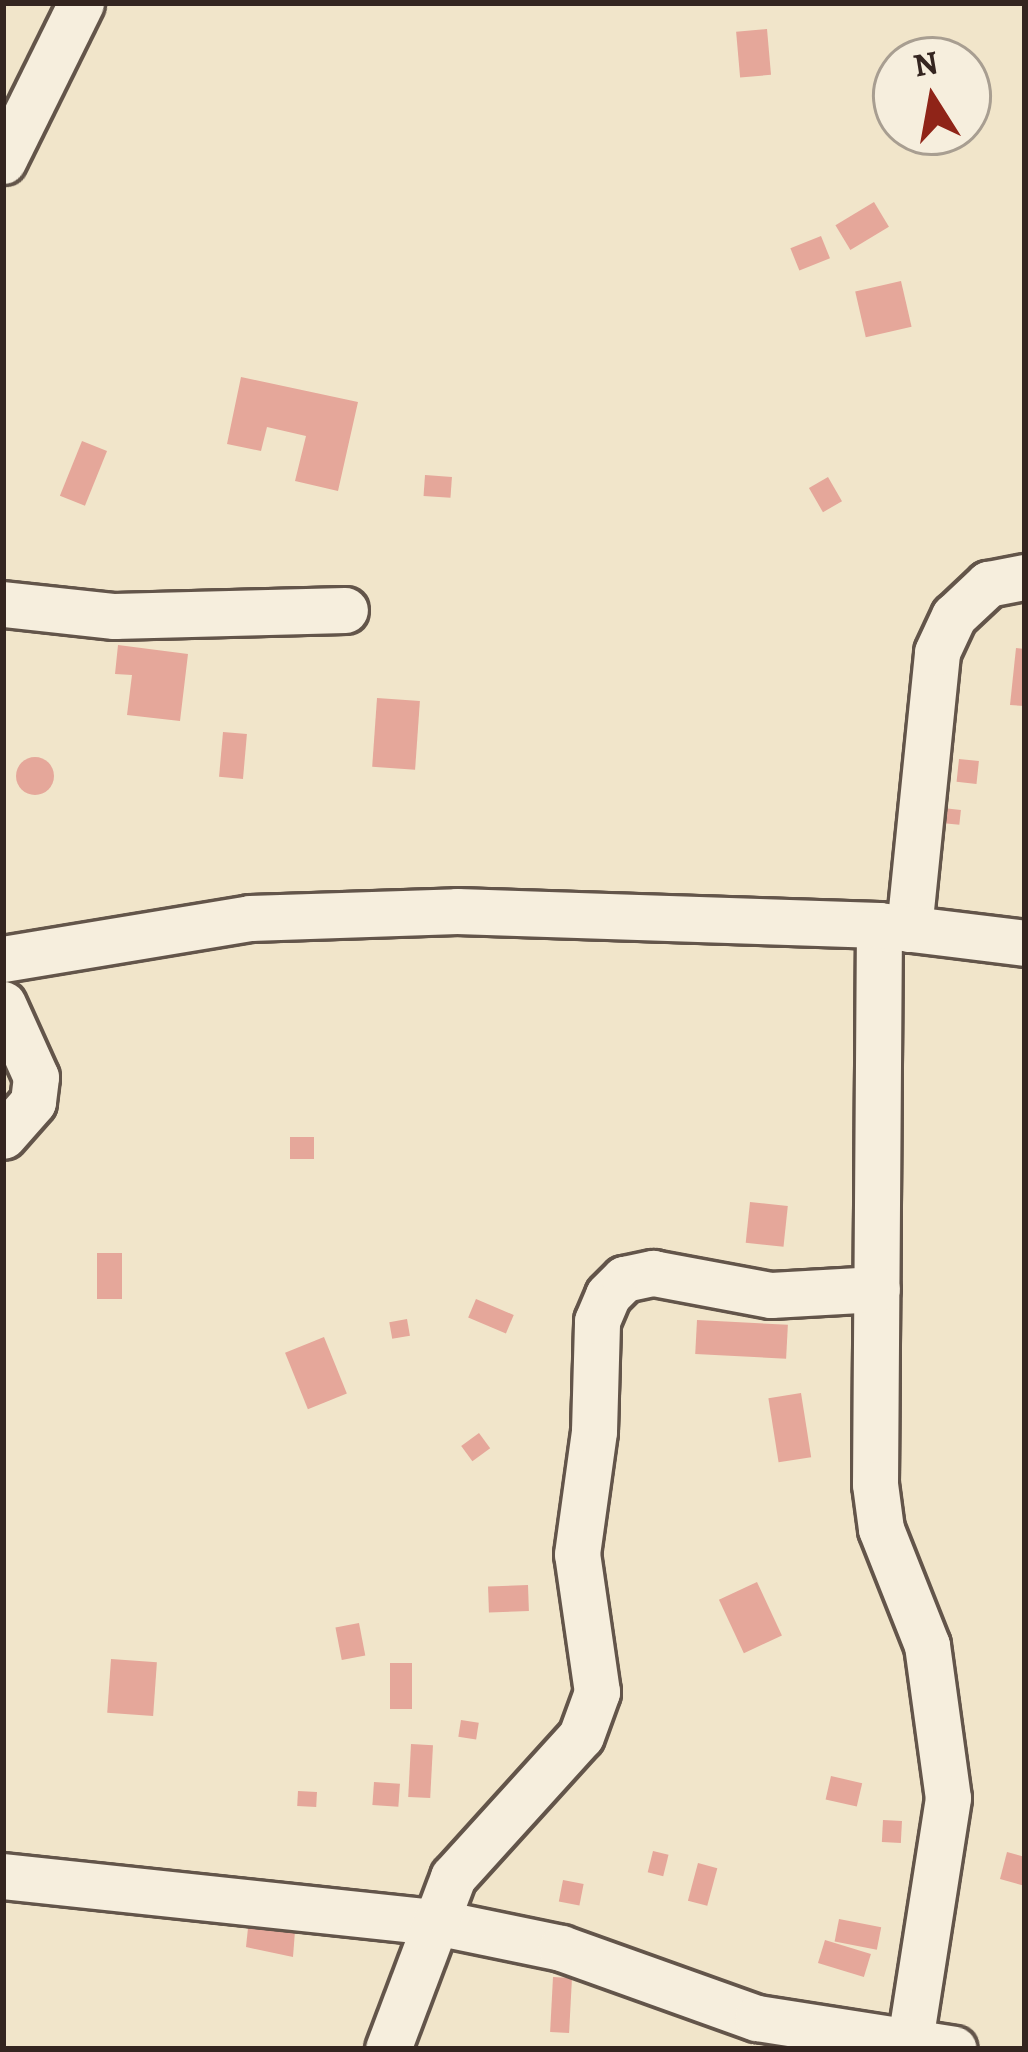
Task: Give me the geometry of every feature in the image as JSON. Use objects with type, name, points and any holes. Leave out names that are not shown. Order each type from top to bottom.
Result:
[{"type":"street","points":[[3,160],[81,3]]},
{"type":"street","points":[[3,1876],[436,1922],[561,1948],[757,2018],[932,2045],[948,1798],[926,1645],[878,1508],[877,1289],[894,927],[937,652],[954,616],[988,584],[1025,577]]},
{"type":"street","points":[[3,604],[114,616],[345,610]]},
{"type":"street","points":[[3,959],[250,918],[457,910],[894,927],[1025,943]]},
{"type":"street","points":[[3,928],[58,951]]},
{"type":"street","points":[[3,1004],[36,1077],[33,1102],[3,1136]]},
{"type":"street","points":[[388,2049],[453,1877],[581,1736],[597,1692],[577,1554],[594,1431],[597,1321],[608,1294],[624,1280],[653,1274],[771,1295],[877,1289]]},
{"type":"building","points":[[767,29],[771,75],[740,78],[736,32]]},
{"type":"building","points":[[874,202],[889,227],[850,250],[835,225]]},
{"type":"building","points":[[821,236],[830,258],[799,271],[790,248]]},
{"type":"building","points":[[901,281],[912,327],[866,337],[855,292]]},
{"type":"building","points":[[241,377],[358,402],[338,491],[295,481],[306,436],[267,427],[261,451],[227,444]]},
{"type":"building","points":[[82,441],[107,451],[85,506],[60,496]]},
{"type":"building","points":[[425,475],[452,477],[450,498],[424,496]]},
{"type":"building","points":[[828,477],[842,501],[823,512],[809,488]]},
{"type":"building","points":[[118,645],[188,654],[180,721],[127,715],[132,675],[115,674]]},
{"type":"building","points":[[1016,648],[1025,649],[1025,706],[1010,705]]},
{"type":"building","points":[[377,698],[420,701],[415,770],[372,767]]},
{"type":"building","points":[[223,732],[247,734],[243,779],[219,777]]},
{"type":"building","points":[[35,757],[48,763],[54,776],[48,789],[35,795],[22,789],[16,776],[22,763]]},
{"type":"building","points":[[959,759],[979,761],[976,784],[957,782]]},
{"type":"building","points":[[943,808],[961,810],[959,825],[941,823]]},
{"type":"building","points":[[290,1137],[314,1137],[314,1159],[290,1159]]},
{"type":"building","points":[[750,1202],[788,1206],[784,1247],[746,1243]]},
{"type":"building","points":[[97,1253],[122,1253],[122,1299],[97,1299]]},
{"type":"building","points":[[476,1299],[514,1315],[506,1333],[468,1317]]},
{"type":"building","points":[[407,1319],[410,1336],[392,1339],[389,1322]]},
{"type":"building","points":[[697,1320],[788,1325],[786,1359],[695,1354]]},
{"type":"building","points":[[324,1337],[347,1394],[308,1409],[285,1353]]},
{"type":"building","points":[[801,1393],[811,1457],[779,1462],[768,1398]]},
{"type":"building","points":[[479,1433],[490,1448],[472,1461],[461,1446]]},
{"type":"building","points":[[757,1582],[782,1635],[744,1653],[719,1600]]},
{"type":"building","points":[[528,1585],[529,1611],[489,1612],[488,1586]]},
{"type":"building","points":[[359,1623],[365,1655],[342,1660],[335,1628]]},
{"type":"building","points":[[111,1659],[157,1662],[153,1716],[107,1713]]},
{"type":"building","points":[[390,1663],[412,1663],[412,1709],[390,1709]]},
{"type":"building","points":[[461,1720],[479,1723],[476,1740],[458,1737]]},
{"type":"building","points":[[411,1744],[433,1745],[430,1798],[408,1797]]},
{"type":"building","points":[[831,1776],[862,1783],[857,1807],[826,1799]]},
{"type":"building","points":[[374,1782],[400,1784],[398,1807],[372,1805]]},
{"type":"building","points":[[298,1791],[317,1792],[316,1807],[297,1806]]},
{"type":"building","points":[[883,1820],[902,1821],[901,1843],[882,1842]]},
{"type":"building","points":[[653,1851],[669,1855],[663,1876],[648,1872]]},
{"type":"building","points":[[1007,1852],[1025,1857],[1025,1886],[1000,1879]]},
{"type":"building","points":[[698,1863],[717,1868],[707,1906],[688,1901]]},
{"type":"building","points":[[563,1880],[584,1884],[579,1906],[559,1902]]},
{"type":"building","points":[[839,1919],[881,1927],[877,1950],[835,1942]]},
{"type":"building","points":[[248,1928],[295,1931],[293,1957],[246,1947]]},
{"type":"building","points":[[825,1940],[871,1954],[864,1977],[818,1963]]},
{"type":"building","points":[[553,1977],[572,1978],[569,2033],[550,2032]]}]
